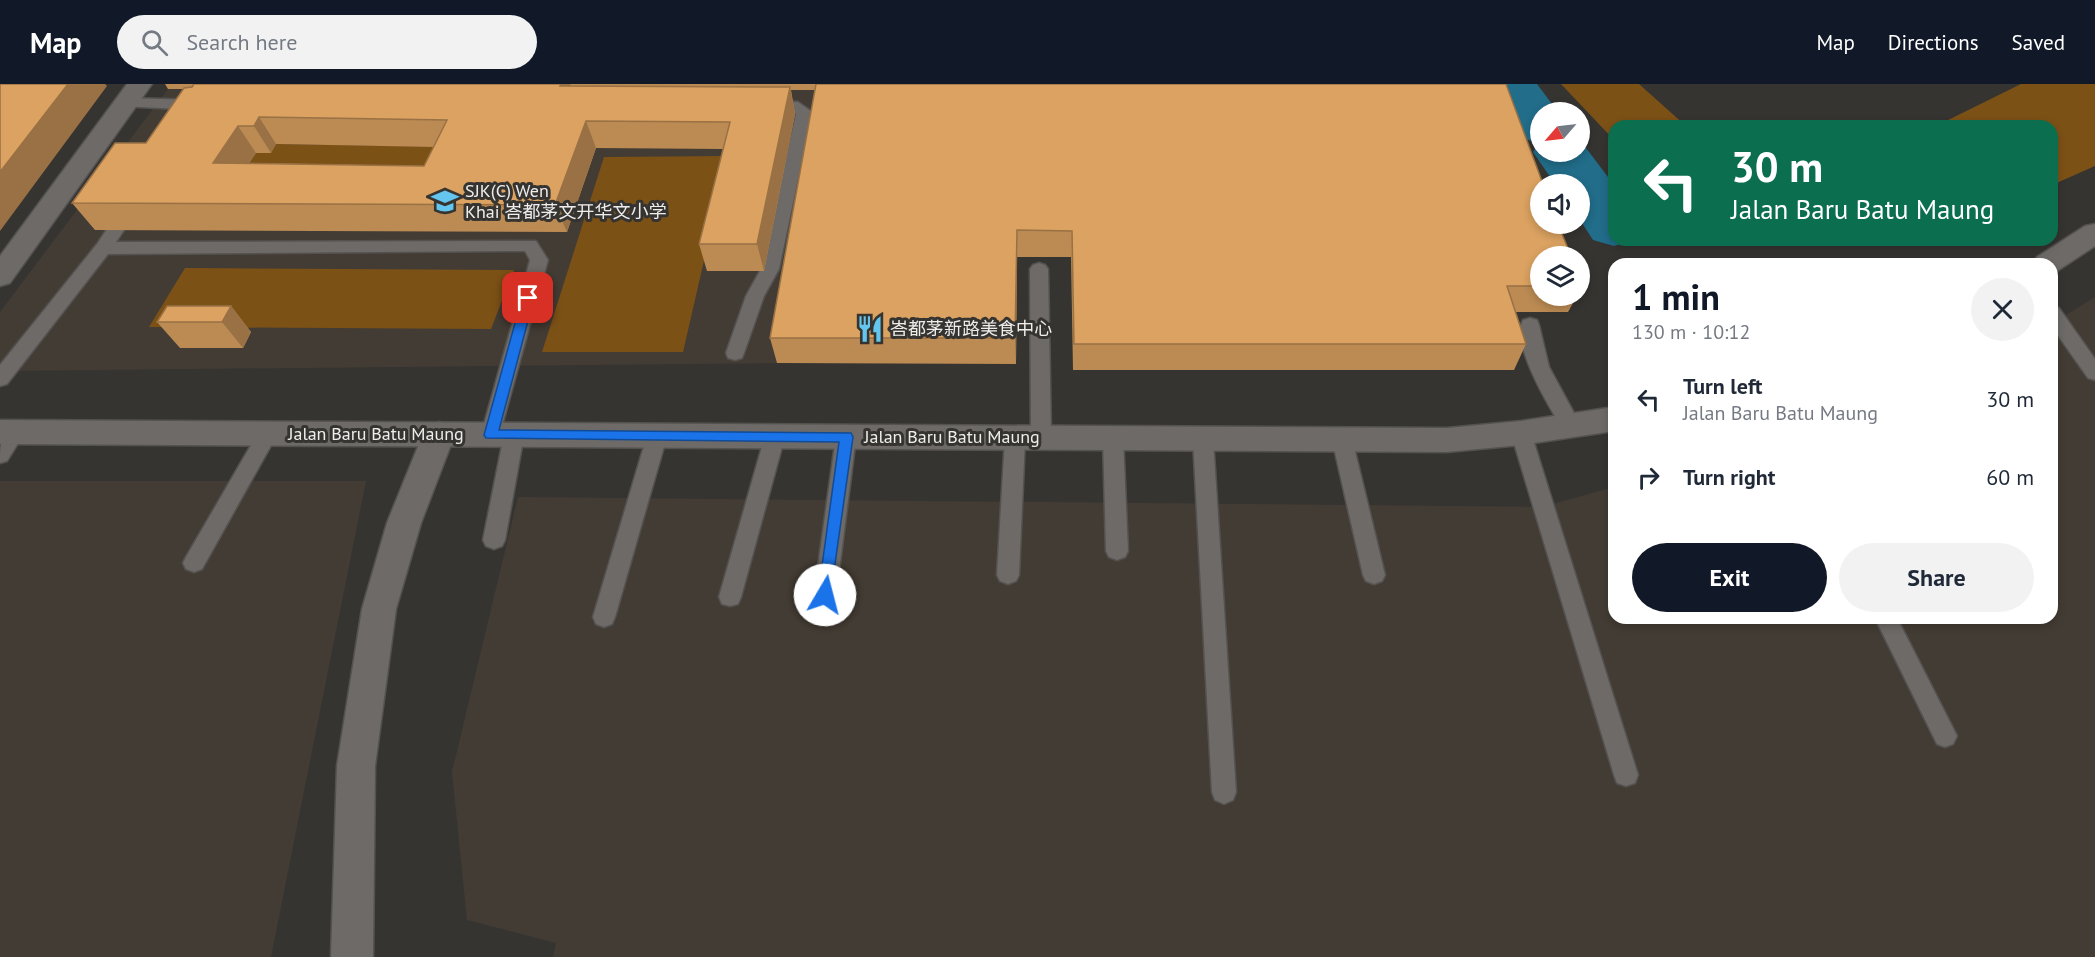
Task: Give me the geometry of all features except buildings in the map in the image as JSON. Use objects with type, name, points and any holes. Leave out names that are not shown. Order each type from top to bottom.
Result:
[{"type":"street","points":[[0,276],[133,94]]},
{"type":"street","points":[[2056,258],[2095,233]]},
{"type":"street","name":"Jalan Baru Batu Maung","points":[[5,440],[268,434],[439,434],[1447,440],[1521,433],[1608,420]]},
{"type":"street","points":[[351,957],[356,766],[379,609],[404,523],[439,434]]},
{"type":"lane","points":[[133,94],[203,105],[184,124]]},
{"type":"lane","points":[[735,353],[755,296],[770,268],[804,112],[792,105],[745,105]]},
{"type":"lane","points":[[0,379],[103,248],[139,193]]},
{"type":"lane","points":[[103,248],[530,245],[539,260],[502,435],[494,540]]},
{"type":"lane","points":[[1008,575],[1028,438],[1039,269]]},
{"type":"lane","points":[[2058,321],[2095,373]]},
{"type":"lane","points":[[1530,325],[1533,350],[1540,373],[1571,426]]},
{"type":"lane","points":[[1521,433],[1626,775]]},
{"type":"lane","points":[[194,563],[268,434]]},
{"type":"lane","points":[[604,617],[657,436]]},
{"type":"lane","points":[[730,597],[775,436]]},
{"type":"lane","points":[[825,595],[846,437]]},
{"type":"lane","points":[[1113,438],[1117,551]]},
{"type":"lane","points":[[1203,439],[1224,792]]},
{"type":"lane","points":[[1342,439],[1374,575]]},
{"type":"lane","points":[[1889,624],[1945,736]]},
{"type":"shaded area","points":[[1561,84],[1639,84],[1679,120],[1608,120],[1608,134],[1590,115],[1590,102],[1578,102]]},
{"type":"shaded area","points":[[2021,84],[2095,84],[2095,166],[2058,182],[2058,120],[1948,120]]},
{"type":"shaded area","name":"SJK(C) Wen Khai 峇都茅文开华文小学","points":[[168,89],[825,90],[777,363],[0,371],[0,312]]},
{"type":"shaded area","points":[[276,144],[460,147],[439,193],[232,190],[256,153],[271,153]]},
{"type":"shaded area","points":[[728,156],[683,352],[542,352],[604,157]]},
{"type":"shaded area","points":[[185,268],[514,270],[491,329],[149,327]]},
{"type":"shaded area","points":[[2095,297],[2095,957],[553,957],[556,943],[467,920],[452,772],[518,497],[1542,507],[1608,489],[1608,624],[2058,624],[2058,320]]},
{"type":"shaded area","points":[[0,481],[366,481],[271,957],[0,957]]},
{"type":"waterway","points":[[1510,84],[1530,112]]},
{"type":"waterway","points":[[1567,162],[1608,218]]},
{"type":"place","name":"SJK(C) Wen Khai 峇都茅文开华文小学","points":[[445,201]]},
{"type":"place","name":"峇都茅新路美食中心","points":[[870,329]]},
{"type":"route","points":[[528,298],[491,435],[846,437],[825,595]]}]
